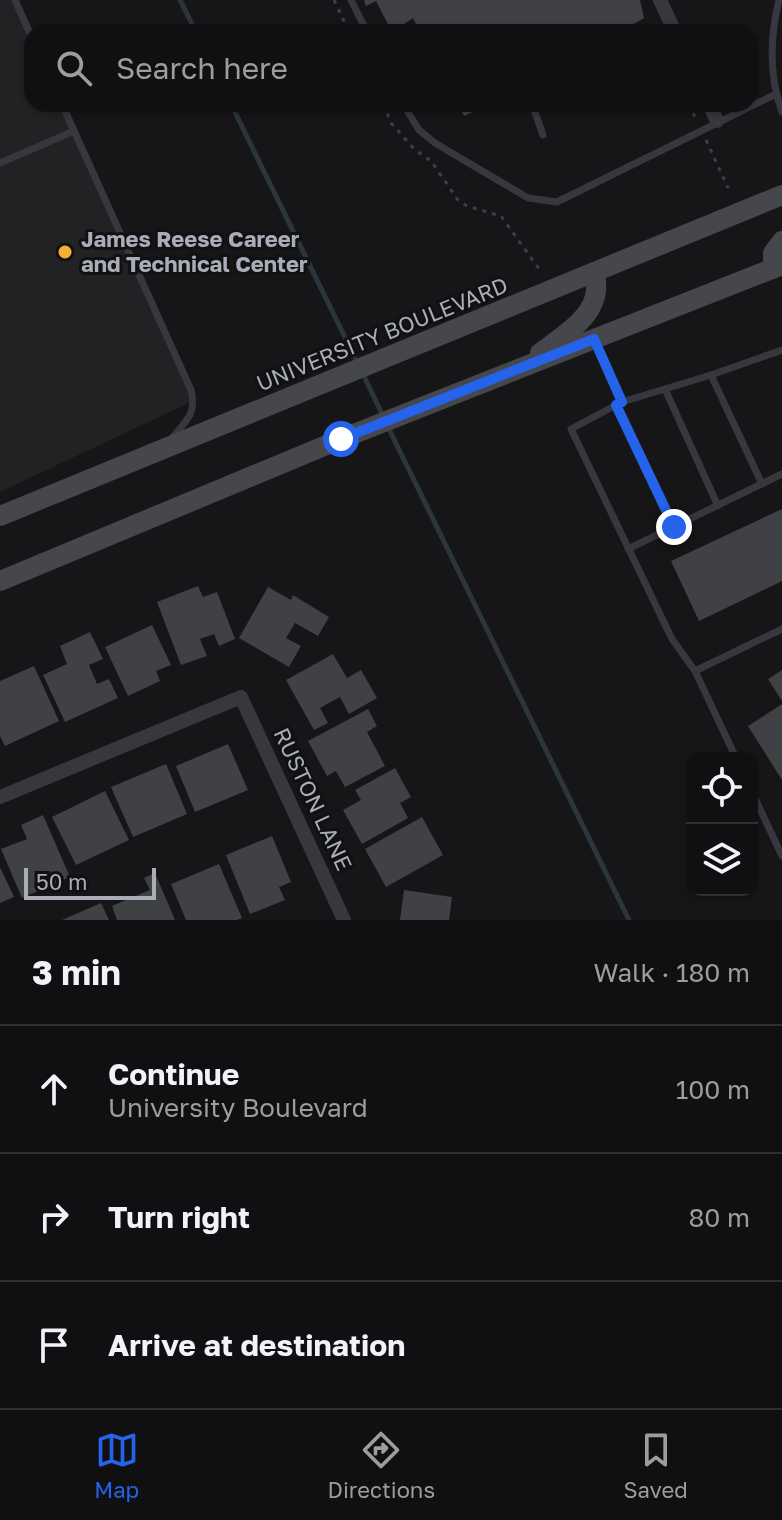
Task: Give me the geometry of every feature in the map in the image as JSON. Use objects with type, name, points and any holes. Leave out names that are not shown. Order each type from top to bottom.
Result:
[{"type":"main road","name":"UNIVERSITY BOULEVARD","points":[[0,516],[782,195]]},
{"type":"main road","points":[[0,581],[341,439],[778,267],[773,253],[782,241]]},
{"type":"main road","points":[[521,367],[578,324],[593,305],[599,288],[594,272]]},
{"type":"street","points":[[660,0],[668,24]]},
{"type":"street","points":[[713,112],[717,121]]},
{"type":"street","name":"RUSTON LANE","points":[[0,797],[241,697],[344,920]]},
{"type":"lane","points":[[15,0],[26,24]]},
{"type":"lane","points":[[351,0],[363,24]]},
{"type":"lane","points":[[779,0],[772,67],[782,112]]},
{"type":"lane","points":[[758,102],[776,94]]},
{"type":"lane","points":[[66,112],[175,353],[195,405],[162,450]]},
{"type":"lane","points":[[408,112],[419,130],[435,143],[528,198],[557,202],[737,112]]},
{"type":"lane","points":[[535,112],[543,135]]},
{"type":"lane","points":[[0,163],[74,131]]},
{"type":"lane","points":[[594,339],[619,404],[674,527]]},
{"type":"lane","points":[[733,752],[695,671],[672,639],[571,429],[619,404],[782,350]]},
{"type":"lane","points":[[711,375],[762,484]]},
{"type":"lane","points":[[665,389],[718,506]]},
{"type":"lane","points":[[628,549],[782,474]]},
{"type":"lane","points":[[695,671],[782,629]]},
{"type":"lane","points":[[758,805],[782,856]]},
{"type":"path","points":[[334,0],[345,24]]},
{"type":"path","points":[[387,112],[391,123],[414,149],[431,161],[458,200],[467,206],[501,216],[539,269]]},
{"type":"path","points":[[693,112],[728,188]]},
{"type":"shaded area","name":"James Reese Career and Technical Center","points":[[0,0],[19,0],[29,24],[24,24],[24,112],[69,112],[195,400],[0,492]]},
{"type":"building","points":[[364,0],[640,0],[644,18],[634,24],[416,24],[413,18],[404,24],[388,24],[376,1],[366,6]]},
{"type":"building","points":[[782,509],[782,581],[699,621],[671,561]]},
{"type":"building","points":[[198,586],[203,597],[217,592],[235,639],[219,646],[214,634],[200,639],[207,656],[181,665],[157,602]]},
{"type":"building","points":[[268,587],[291,600],[293,595],[329,617],[318,636],[295,623],[286,638],[301,646],[289,667],[239,638]]},
{"type":"building","points":[[152,625],[171,665],[156,671],[160,681],[128,696],[105,647]]},
{"type":"building","points":[[90,632],[103,659],[89,665],[97,684],[109,679],[118,698],[65,722],[43,675],[67,664],[60,646]]},
{"type":"building","points":[[333,654],[347,678],[361,670],[377,698],[349,714],[340,697],[320,708],[328,723],[314,730],[286,680]]},
{"type":"building","points":[[34,666],[59,721],[5,746],[0,736],[0,681]]},
{"type":"building","points":[[782,670],[782,701],[768,679]]},
{"type":"building","points":[[782,704],[782,780],[748,726]]},
{"type":"building","points":[[368,709],[377,726],[367,732],[385,766],[345,787],[336,771],[327,776],[308,741]]},
{"type":"building","points":[[228,744],[248,790],[195,812],[176,766]]},
{"type":"building","points":[[166,764],[187,814],[133,837],[111,787]]},
{"type":"building","points":[[395,768],[411,797],[400,803],[408,818],[362,844],[343,810],[361,800],[355,790]]},
{"type":"building","points":[[105,791],[129,840],[76,865],[52,817]]},
{"type":"building","points":[[43,815],[70,877],[22,898],[1,849],[27,839],[21,825]]},
{"type":"building","points":[[422,817],[443,855],[386,887],[365,849]]},
{"type":"building","points":[[272,836],[291,882],[279,887],[285,900],[250,914],[226,855]]},
{"type":"building","points":[[219,864],[242,918],[186,920],[171,884]]},
{"type":"building","points":[[0,867],[14,897],[0,903]]},
{"type":"building","points":[[155,873],[175,920],[117,920],[112,906],[150,890],[144,878]]},
{"type":"building","points":[[404,890],[452,897],[449,920],[400,920]]},
{"type":"building","points":[[101,903],[109,920],[62,920]]},
{"type":"waterway","points":[[180,0],[192,24]]},
{"type":"waterway","points":[[235,112],[359,366]]},
{"type":"waterway","points":[[363,374],[383,416]]},
{"type":"waterway","points":[[387,425],[629,920]]},
{"type":"place","name":"James Reese Career and Technical Center","points":[[65,252]]},
{"type":"route","points":[[341,439],[594,339],[622,402],[616,405],[674,527]]}]
